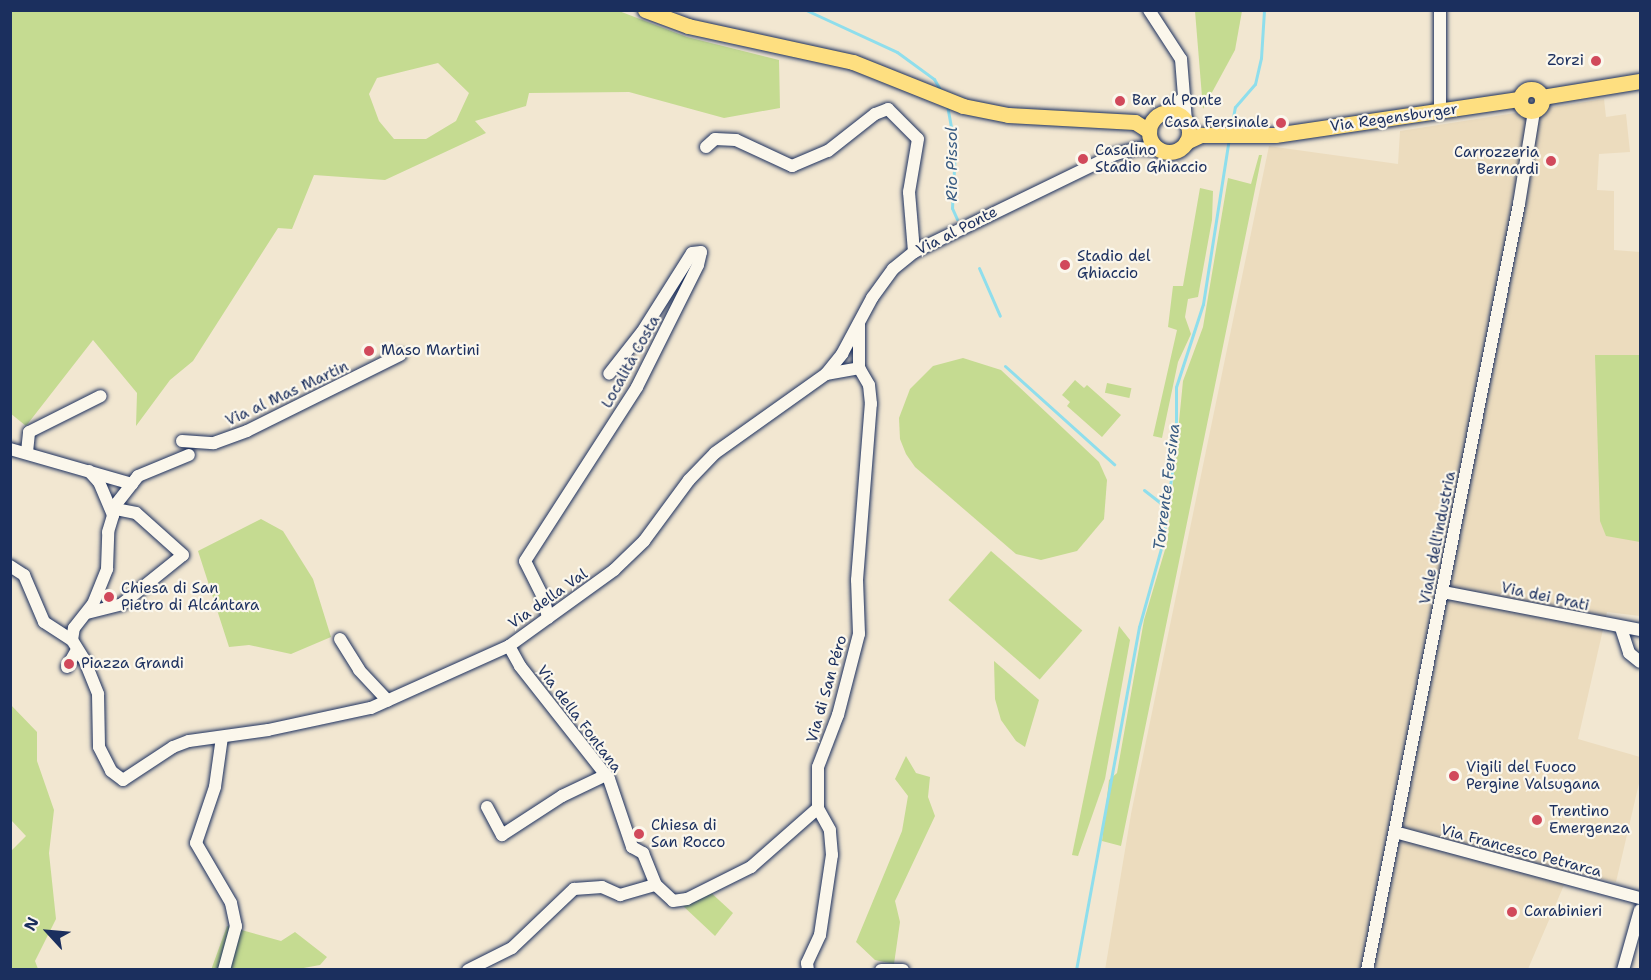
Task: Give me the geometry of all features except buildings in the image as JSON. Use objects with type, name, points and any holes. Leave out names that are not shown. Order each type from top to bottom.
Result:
[{"type":"main road","points":[[645,10],[688,26],[853,62],[963,106],[1008,115],[1140,124],[1161,150],[1177,150],[1186,142],[1192,128],[1162,114],[1117,121]]},
{"type":"main road","points":[[1542,97],[1541,105],[1534,111],[1525,109],[1520,99],[1528,89],[1542,97],[1641,81]]},
{"type":"main road","name":"Via Regensburger","points":[[1192,128],[1268,135],[1520,99]]},
{"type":"main road","points":[[1150,134],[1162,114]]},
{"type":"street","points":[[1149,10],[1181,59],[1185,79],[1182,99],[1192,128]]},
{"type":"street","points":[[1440,10],[1440,112]]},
{"type":"street","points":[[1162,114],[1182,99]]},
{"type":"street","points":[[706,147],[715,139],[736,140],[792,166],[828,151],[874,114],[888,109],[901,118],[918,139],[909,192],[914,252]]},
{"type":"street","name":"Viale dell'industria","points":[[1367,969],[1443,592],[1534,111]]},
{"type":"street","name":"Via al Ponte","points":[[826,374],[842,354],[893,270],[914,252],[1053,183],[1138,148],[1150,134]]},
{"type":"street","name":"Via al Ponte","points":[[1138,148],[1161,150]]},
{"type":"street","name":"Località Costa","points":[[548,618],[544,599],[525,561],[637,387],[698,265],[701,252],[692,253],[642,332],[609,374]]},
{"type":"street","points":[[859,324],[859,363]]},
{"type":"street","points":[[842,354],[859,363]]},
{"type":"street","name":"Via al Mas Martin","points":[[182,441],[214,443],[247,431],[400,355]]},
{"type":"street","points":[[826,374],[859,363]]},
{"type":"street","name":"Via di San Péro","points":[[819,808],[818,767],[838,715],[859,634],[857,580],[871,404],[869,385],[859,363]]},
{"type":"street","name":"Via della Val","points":[[74,645],[98,694],[99,747],[111,771],[123,780],[173,747],[371,708],[509,646],[598,582],[644,541],[689,480],[715,453],[826,374]]},
{"type":"street","points":[[27,452],[26,436],[37,426],[101,396]]},
{"type":"street","points":[[10,449],[27,452],[49,462],[132,484]]},
{"type":"street","points":[[87,613],[107,569],[108,532],[114,512],[132,484],[147,471],[189,455]]},
{"type":"street","points":[[89,471],[99,482],[114,512]]},
{"type":"street","points":[[67,667],[79,619],[87,613],[122,604],[183,555],[136,513],[114,512]]},
{"type":"street","points":[[10,566],[24,575],[44,622],[74,645]]},
{"type":"street","name":"Via dei Prati","points":[[1443,592],[1621,628],[1641,630]]},
{"type":"street","points":[[1621,628],[1629,653],[1641,662]]},
{"type":"street","points":[[340,639],[359,670],[388,701]]},
{"type":"street","name":"Via della Fontana","points":[[509,646],[520,666],[606,775],[632,848],[643,853],[656,885],[673,901],[687,899],[751,867],[819,808]]},
{"type":"street","points":[[222,737],[215,787],[196,843],[231,903],[236,926],[224,969]]},
{"type":"street","points":[[487,807],[502,835],[562,796],[606,775]]},
{"type":"street","points":[[808,969],[807,963],[820,935],[832,855],[830,830],[819,808]]},
{"type":"street","name":"Via Francesco Petrarca","points":[[1395,832],[1641,898]]},
{"type":"street","points":[[468,969],[512,948],[574,889],[602,887],[620,895],[656,885]]},
{"type":"street","points":[[1623,969],[1641,910]]},
{"type":"street","points":[[881,969],[903,969]]},
{"type":"shaded area","points":[[1604,99],[1606,117],[1626,114],[1630,152],[1599,154],[1597,190],[1614,191],[1614,250],[1640,252],[1640,616],[1607,612],[1578,739],[1640,757],[1640,779],[1616,882],[1570,871],[1528,969],[1105,970],[1131,814],[1269,146],[1398,164],[1400,131]]},
{"type":"green space","points":[[10,11],[619,11],[687,37],[779,60],[780,108],[724,118],[629,92],[529,93],[526,106],[475,121],[486,133],[385,180],[314,175],[292,229],[278,228],[193,361],[170,380],[136,426],[137,393],[93,340],[26,426],[10,413]],"holes":[[[438,63],[469,93],[456,121],[426,139],[394,139],[379,121],[369,94],[377,78]]]},
{"type":"green space","points":[[1195,11],[1242,11],[1235,50],[1203,109]]},
{"type":"green space","points":[[1259,155],[1262,155],[1121,846],[1102,841],[1109,780],[1117,773],[1144,620],[1167,543],[1183,381],[1203,327],[1228,178],[1251,184]]},
{"type":"green space","points":[[1200,188],[1213,191],[1212,220],[1198,297],[1188,299],[1185,317],[1191,334],[1178,362],[1162,438],[1153,436],[1177,330],[1168,327],[1173,286],[1183,286]]},
{"type":"green space","points":[[1595,355],[1640,355],[1640,542],[1606,536],[1600,521]]},
{"type":"green space","points":[[963,358],[1001,370],[1099,462],[1107,480],[1104,519],[1077,551],[1041,560],[1016,554],[915,467],[906,454],[900,439],[899,418],[910,389],[933,366]]},
{"type":"green space","points":[[1075,380],[1084,388],[1087,385],[1121,415],[1102,437],[1067,406],[1070,402],[1062,395]]},
{"type":"green space","points":[[1107,383],[1131,388],[1129,398],[1105,393]]},
{"type":"green space","points":[[261,519],[283,531],[313,579],[331,637],[291,654],[249,645],[229,647],[198,551]]},
{"type":"green space","points":[[991,551],[1082,630],[1040,679],[948,600]]},
{"type":"green space","points":[[1119,626],[1130,640],[1105,779],[1078,856],[1072,855]]},
{"type":"green space","points":[[994,661],[1039,700],[1025,747],[1016,741],[1001,720],[995,699]]},
{"type":"green space","points":[[10,704],[37,732],[37,761],[54,810],[49,853],[56,919],[35,961],[38,969],[11,969],[11,851],[26,836],[11,820]]},
{"type":"green space","points":[[906,756],[916,773],[930,777],[928,797],[935,816],[895,901],[900,922],[894,964],[875,960],[856,942],[902,831],[908,796],[895,779]]},
{"type":"green space","points":[[707,889],[733,913],[715,936],[682,905]]},
{"type":"green space","points":[[227,926],[281,941],[295,932],[327,957],[320,965],[298,969],[211,970]]},
{"type":"waterway","name":"Rio Pissol","points":[[806,10],[897,52],[934,79],[941,91]]},
{"type":"waterway","name":"Torrente Fersina","points":[[1231,129],[1235,107],[1255,84],[1261,58],[1264,10]]},
{"type":"waterway","name":"Rio Pissol","points":[[947,105],[955,149],[952,208],[957,219]]},
{"type":"waterway","name":"Torrente Fersina","points":[[1076,970],[1139,627],[1163,541],[1176,440],[1176,387],[1203,304],[1229,138]]},
{"type":"waterway","name":"Rio Pissol","points":[[979,268],[1000,316]]},
{"type":"waterway","name":"Rio Pissol","points":[[1005,366],[1114,464]]},
{"type":"waterway","name":"Rio Pissol","points":[[1144,490],[1166,507]]},
{"type":"place","name":"Zorzi","points":[[1596,61]]},
{"type":"place","name":"Bar al Ponte","points":[[1120,101]]},
{"type":"place","name":"Casa Fersinale","points":[[1281,123]]},
{"type":"place","name":"Casalino Stadio Ghiaccio","points":[[1083,159]]},
{"type":"place","name":"Carrozzeria Bernardi","points":[[1551,161]]},
{"type":"place","name":"Stadio del Ghiaccio","points":[[1065,265]]},
{"type":"place","name":"Maso Martini","points":[[369,351]]},
{"type":"place","name":"Chiesa di San Pietro di Alcántara","points":[[109,597]]},
{"type":"place","name":"Piazza Grandi","points":[[69,664]]},
{"type":"place","name":"Vigili del Fuoco Pergine Valsugana","points":[[1454,776]]},
{"type":"place","name":"Trentino Emergenza","points":[[1537,820]]},
{"type":"place","name":"Chiesa di San Rocco","points":[[639,834]]},
{"type":"place","name":"Carabinieri","points":[[1512,912]]}]
